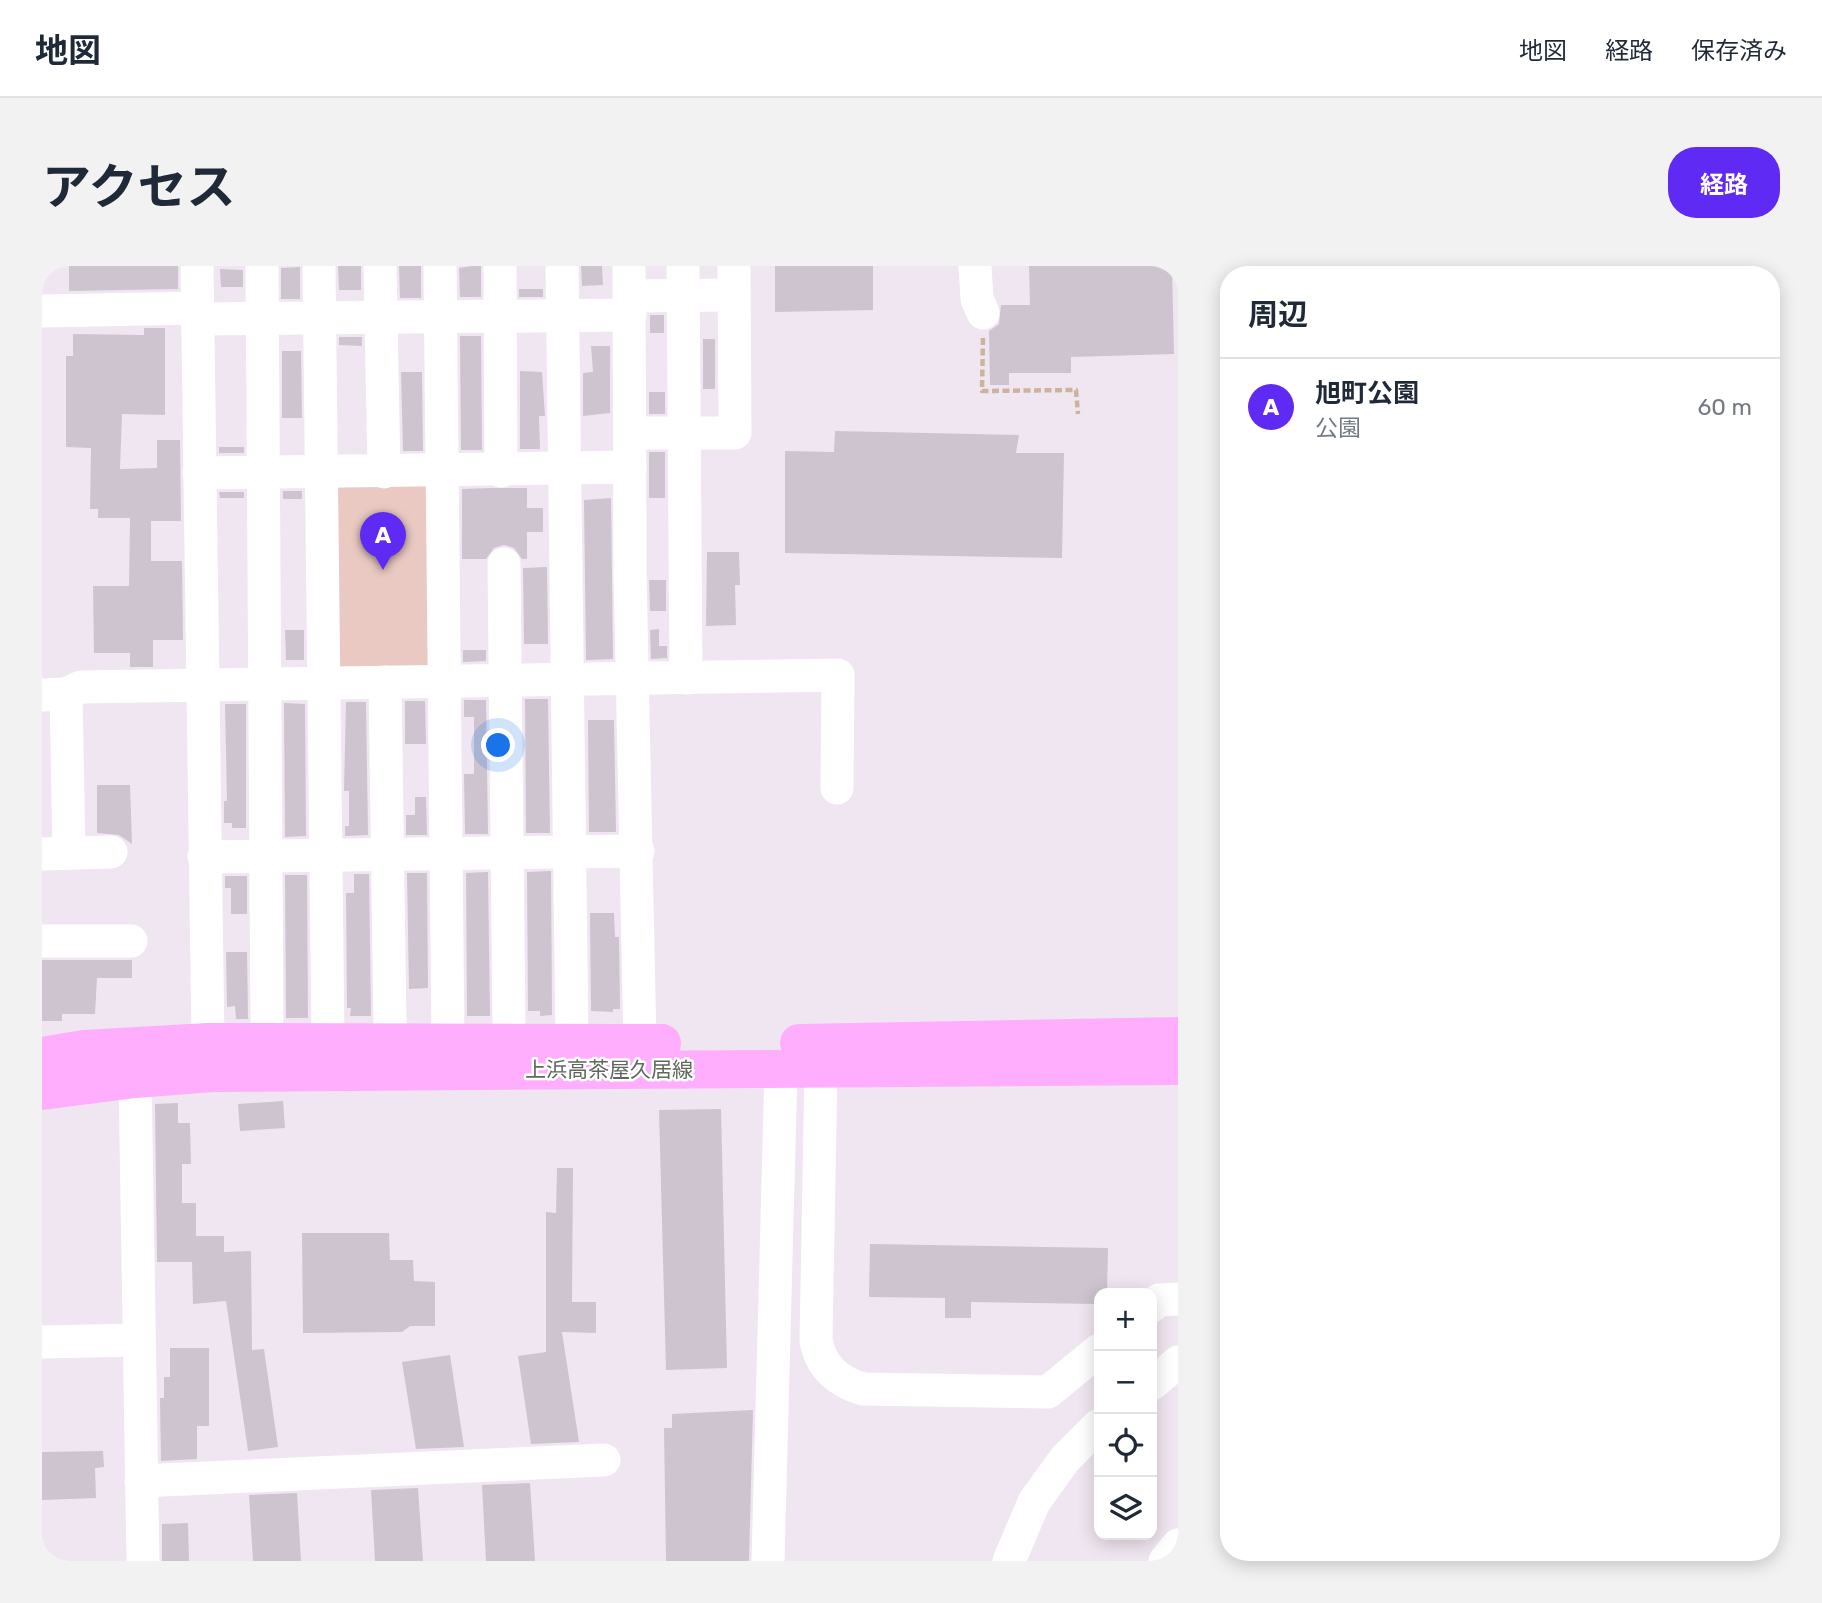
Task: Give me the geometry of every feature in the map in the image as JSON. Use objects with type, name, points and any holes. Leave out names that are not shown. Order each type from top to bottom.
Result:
[{"type":"main road","name":"上浜高茶屋久居線","points":[[42,1056],[84,1049],[208,1042],[639,1043],[1178,1036]]},
{"type":"main road","name":"上浜高茶屋久居線","points":[[42,1091],[135,1079],[213,1073],[1178,1066]]},
{"type":"street","points":[[197,266],[208,1042]]},
{"type":"street","points":[[262,266],[267,1029]]},
{"type":"street","points":[[319,266],[328,1042]]},
{"type":"street","points":[[380,266],[383,472]]},
{"type":"street","points":[[439,266],[448,1042]]},
{"type":"street","points":[[500,266],[501,471]]},
{"type":"street","points":[[562,266],[572,1042]]},
{"type":"street","points":[[975,266],[977,299],[983,313]]},
{"type":"street","points":[[42,311],[198,314],[262,319],[562,316],[630,292],[684,281],[734,280],[735,433],[630,433]]},
{"type":"street","points":[[684,281],[686,678]]},
{"type":"street","points":[[630,292],[630,572],[632,678],[635,689],[639,1043]]},
{"type":"street","points":[[200,473],[442,472],[630,467]]},
{"type":"street","points":[[504,564],[509,1027]]},
{"type":"street","points":[[630,572],[685,573]]},
{"type":"street","points":[[111,852],[56,853],[54,695],[81,687],[838,675],[837,788]]},
{"type":"street","points":[[385,682],[390,1026]]},
{"type":"street","points":[[204,857],[638,851]]},
{"type":"street","points":[[42,942],[131,941]]},
{"type":"street","points":[[768,1561],[780,1069]]},
{"type":"street","points":[[821,1069],[816,1340],[822,1358],[836,1377],[863,1389],[1048,1392],[1098,1351]]},
{"type":"street","points":[[135,1079],[143,1561]]},
{"type":"street","points":[[1157,1302],[1178,1299]]},
{"type":"street","points":[[42,1342],[139,1340]]},
{"type":"street","points":[[1157,1380],[1178,1362]]},
{"type":"street","points":[[1009,1561],[1034,1502],[1065,1459],[1094,1430]]},
{"type":"street","points":[[141,1481],[604,1460]]},
{"type":"street","points":[[1165,1561],[1178,1545]]},
{"type":"path","points":[[983,313],[982,391],[1076,390],[1078,414]]},
{"type":"shaded area","points":[[330,478],[433,478],[428,670],[340,670]]},
{"type":"building","points":[[69,266],[178,266],[178,289],[69,291]]},
{"type":"building","points":[[338,266],[361,266],[361,290],[339,290]]},
{"type":"building","points":[[399,266],[421,266],[421,298],[400,298]]},
{"type":"building","points":[[481,266],[481,297],[460,297],[459,268]]},
{"type":"building","points":[[581,266],[602,266],[603,285],[582,286]]},
{"type":"building","points":[[775,266],[873,266],[873,310],[775,312]]},
{"type":"building","points":[[1029,266],[1172,266],[1174,354],[1071,357],[1071,373],[1009,373],[1009,385],[990,385],[989,331],[999,324],[1001,305],[1030,305]]},
{"type":"building","points":[[300,267],[300,299],[281,299],[281,268]]},
{"type":"building","points":[[220,269],[243,270],[243,287],[221,287]]},
{"type":"building","points":[[519,289],[543,289],[543,297],[519,297]]},
{"type":"building","points":[[650,315],[664,315],[664,333],[650,333]]},
{"type":"building","points":[[144,328],[165,328],[165,415],[122,414],[120,469],[157,468],[157,440],[180,440],[181,521],[151,521],[151,561],[182,561],[183,640],[153,640],[153,667],[130,667],[130,653],[94,653],[93,586],[129,586],[130,518],[98,518],[98,509],[90,509],[91,448],[66,447],[66,356],[73,356],[73,334],[144,335]]},
{"type":"building","points":[[460,336],[481,336],[482,450],[461,450]]},
{"type":"building","points":[[339,337],[362,337],[362,346],[339,345]]},
{"type":"building","points":[[703,339],[715,339],[715,389],[703,389]]},
{"type":"building","points":[[591,346],[610,346],[610,413],[583,416],[583,373],[593,372]]},
{"type":"building","points":[[282,351],[301,351],[302,418],[282,418]]},
{"type":"building","points":[[520,371],[542,372],[545,416],[539,416],[540,449],[520,449]]},
{"type":"building","points":[[401,372],[422,372],[423,451],[403,451]]},
{"type":"building","points":[[649,392],[665,392],[665,414],[649,414]]},
{"type":"building","points":[[835,431],[1019,435],[1016,453],[1064,453],[1062,558],[785,553],[785,451],[834,452]]},
{"type":"building","points":[[219,447],[244,447],[244,453],[219,453]]},
{"type":"building","points":[[649,452],[665,452],[665,498],[649,498]]},
{"type":"building","points":[[527,488],[527,508],[543,508],[543,532],[527,532],[527,559],[522,559],[514,548],[504,545],[494,548],[486,559],[462,559],[462,489]]},
{"type":"building","points":[[283,491],[302,491],[302,499],[283,499]]},
{"type":"building","points":[[219,492],[244,492],[244,498],[220,498]]},
{"type":"building","points":[[611,498],[613,659],[586,660],[584,500]]},
{"type":"building","points":[[707,552],[739,552],[740,585],[735,585],[736,625],[706,626]]},
{"type":"building","points":[[547,567],[548,644],[524,644],[523,568]]},
{"type":"building","points":[[649,580],[666,580],[666,611],[650,611]]},
{"type":"building","points":[[659,629],[659,646],[667,646],[667,658],[651,659],[650,630]]},
{"type":"building","points":[[285,630],[304,630],[304,660],[286,660]]},
{"type":"building","points":[[463,650],[486,650],[486,661],[463,662]]},
{"type":"building","points":[[525,699],[548,699],[550,833],[526,833]]},
{"type":"building","points":[[464,700],[486,700],[488,834],[465,834],[464,774],[474,774],[474,717],[464,717]]},
{"type":"building","points":[[405,701],[425,701],[426,744],[405,744]]},
{"type":"building","points":[[346,702],[366,702],[368,835],[345,836],[345,826],[349,826],[349,791],[344,791]]},
{"type":"building","points":[[284,703],[305,704],[306,836],[285,837]]},
{"type":"building","points":[[225,704],[246,704],[246,828],[232,828],[232,823],[224,823],[224,801],[227,801]]},
{"type":"building","points":[[588,720],[614,720],[616,832],[589,832]]},
{"type":"building","points":[[97,785],[130,785],[132,844],[119,835],[97,833]]},
{"type":"building","points":[[415,797],[426,797],[427,835],[406,835],[406,815],[415,815]]},
{"type":"building","points":[[551,871],[552,1015],[540,1016],[540,1011],[528,1011],[527,872]]},
{"type":"building","points":[[488,872],[490,1016],[467,1016],[466,873]]},
{"type":"building","points":[[407,873],[427,873],[428,988],[409,989]]},
{"type":"building","points":[[354,874],[369,874],[371,1016],[350,1016],[351,1008],[347,1008],[346,893],[354,893]]},
{"type":"building","points":[[285,875],[307,875],[308,1018],[286,1018]]},
{"type":"building","points":[[225,876],[247,876],[247,914],[231,914],[231,888],[225,888]]},
{"type":"building","points":[[590,913],[614,913],[615,937],[619,937],[620,1009],[613,1009],[613,1012],[591,1011]]},
{"type":"building","points":[[226,952],[247,952],[248,1019],[236,1019],[235,1006],[227,1007]]},
{"type":"building","points":[[42,960],[132,960],[132,978],[97,978],[95,1014],[62,1014],[62,1021],[42,1021]]},
{"type":"building","points":[[283,1101],[285,1128],[240,1131],[238,1104]]},
{"type":"building","points":[[178,1103],[178,1123],[190,1123],[191,1164],[182,1164],[182,1203],[196,1203],[196,1236],[224,1236],[224,1252],[251,1251],[252,1350],[264,1349],[278,1447],[248,1451],[226,1301],[193,1304],[192,1262],[157,1262],[155,1104]]},
{"type":"building","points":[[721,1109],[727,1368],[666,1370],[659,1110]]},
{"type":"building","points":[[557,1168],[573,1168],[572,1302],[596,1302],[596,1333],[562,1332],[579,1442],[531,1444],[518,1356],[546,1352],[546,1212],[556,1213]]},
{"type":"building","points":[[302,1233],[389,1233],[390,1260],[413,1260],[414,1281],[435,1282],[435,1326],[410,1326],[402,1332],[303,1333]]},
{"type":"building","points":[[870,1244],[1108,1248],[1107,1288],[1094,1288],[1094,1304],[971,1302],[971,1318],[945,1318],[945,1298],[869,1297]]},
{"type":"building","points":[[170,1348],[209,1348],[209,1426],[197,1426],[197,1459],[161,1461],[160,1398],[164,1398],[164,1377],[170,1377]]},
{"type":"building","points":[[450,1355],[464,1447],[416,1449],[402,1362]]},
{"type":"building","points":[[753,1410],[749,1561],[666,1561],[664,1428],[672,1428],[672,1414]]},
{"type":"building","points":[[103,1451],[104,1467],[95,1468],[96,1498],[42,1500],[42,1452]]},
{"type":"building","points":[[530,1483],[535,1561],[486,1561],[482,1485]]},
{"type":"building","points":[[418,1488],[423,1561],[375,1561],[371,1490]]},
{"type":"building","points":[[297,1493],[301,1561],[253,1561],[249,1495]]},
{"type":"building","points":[[188,1523],[189,1561],[162,1561],[162,1524]]},
{"type":"place","name":"旭町公園","points":[[383,570]]}]
